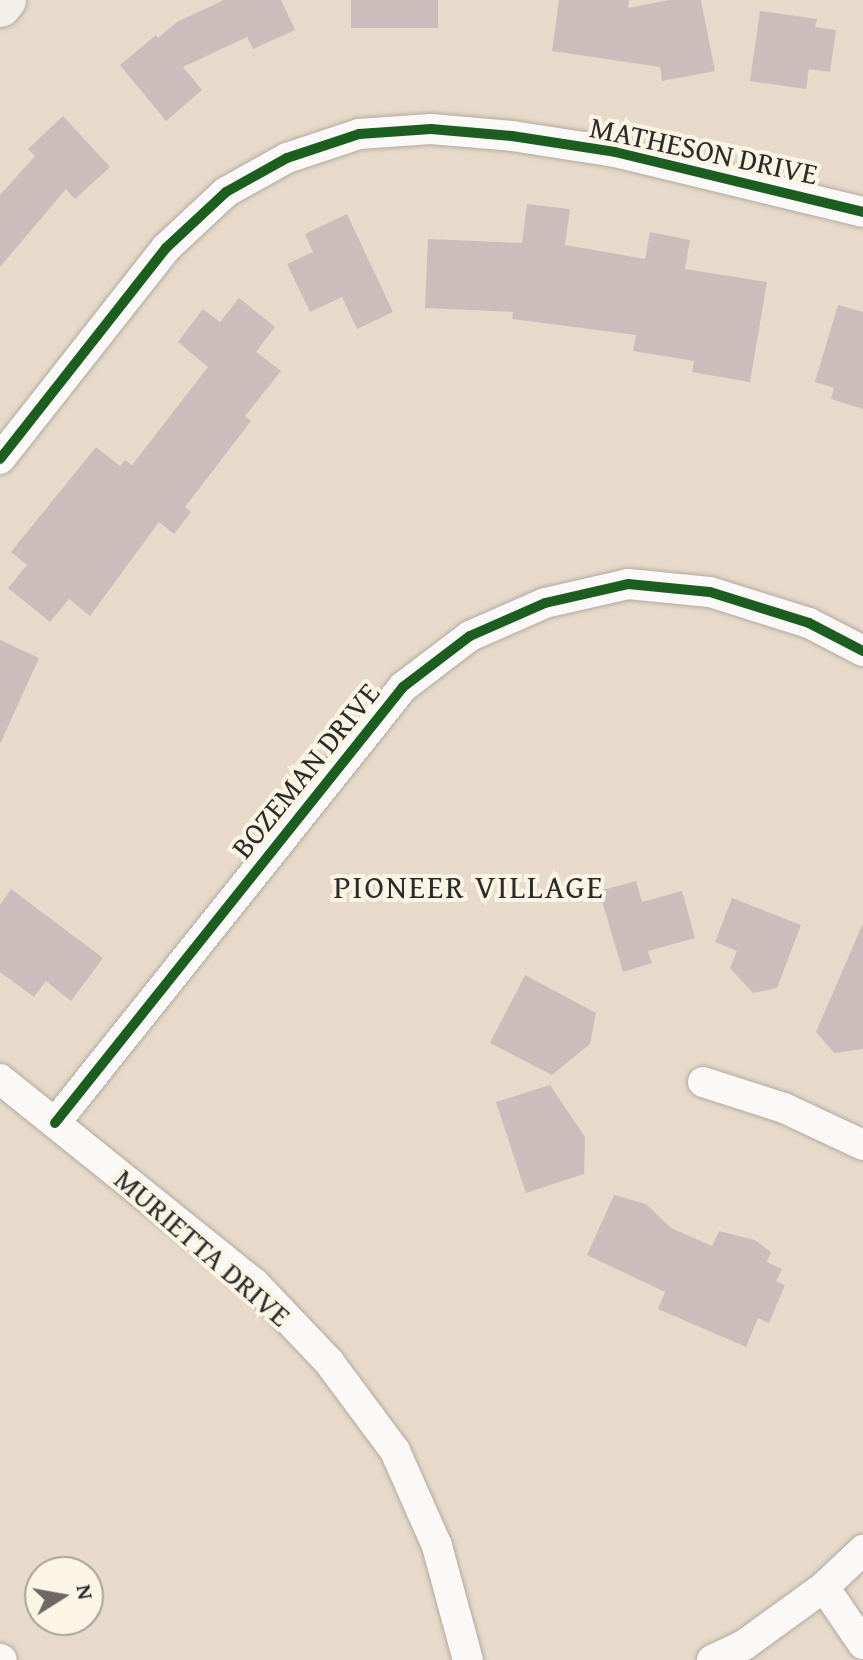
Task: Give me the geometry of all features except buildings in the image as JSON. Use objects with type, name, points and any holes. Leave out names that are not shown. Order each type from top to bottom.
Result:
[{"type":"main road","points":[[0,6],[5,0]]},
{"type":"street","name":"MATHESON DRIVE","points":[[0,459],[166,248],[226,192],[287,158],[359,134],[431,129],[512,136],[615,152],[863,212]]},
{"type":"street","name":"BOZEMAN DRIVE","points":[[55,1123],[403,687],[470,636],[545,603],[628,584],[710,592],[809,623],[863,651]]},
{"type":"street","name":"MURIETTA DRIVE","points":[[0,1079],[254,1283],[329,1362],[395,1451],[437,1546],[468,1660]]},
{"type":"street","points":[[703,1082],[784,1108],[863,1145]]},
{"type":"street","points":[[712,1660],[744,1645],[824,1587],[863,1550]]},
{"type":"street","points":[[824,1587],[863,1644]]},
{"type":"cycle path","points":[[0,459],[166,248],[226,192],[287,158],[359,134],[431,129],[512,136],[615,152],[863,212]]},
{"type":"cycle path","points":[[55,1123],[403,687],[470,636],[545,603],[628,584],[710,592],[809,623],[863,651]]},
{"type":"district","name":"PIONEER VILLAGE","points":[[469,887]]}]
